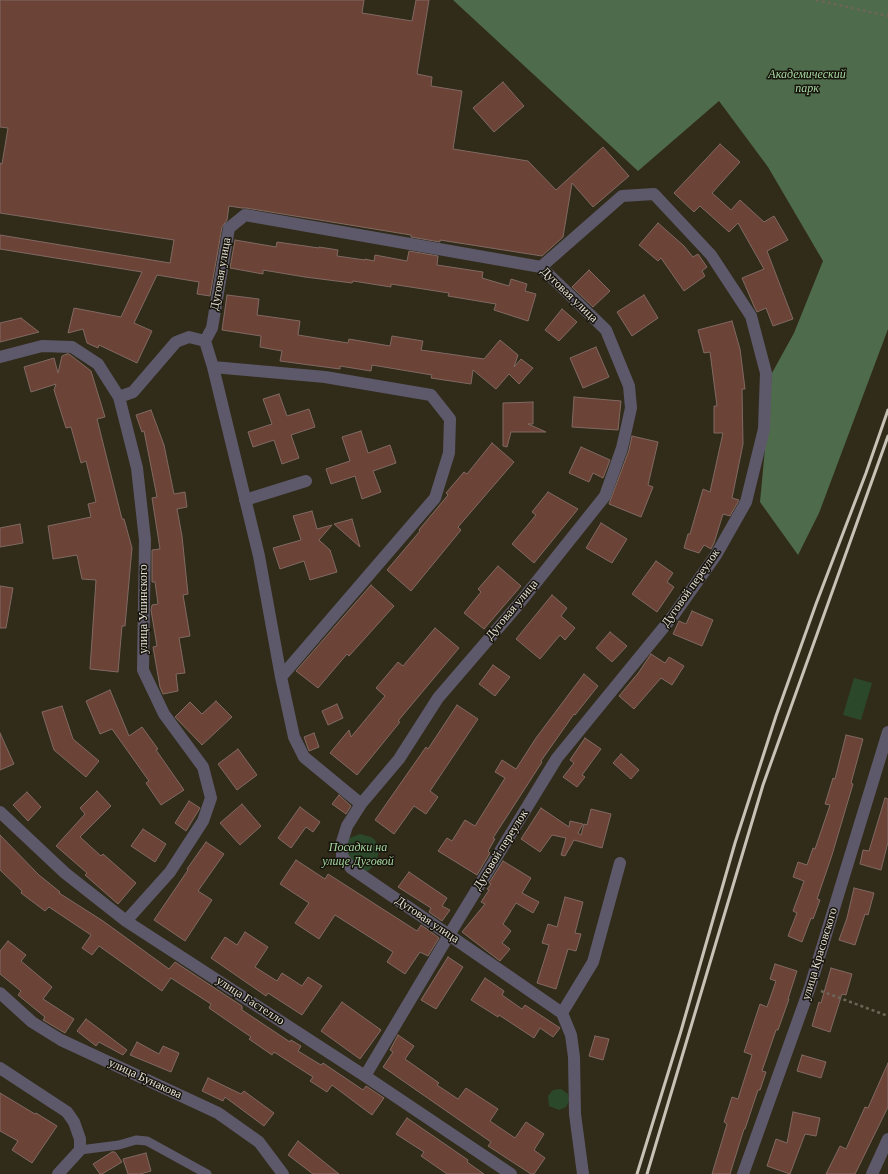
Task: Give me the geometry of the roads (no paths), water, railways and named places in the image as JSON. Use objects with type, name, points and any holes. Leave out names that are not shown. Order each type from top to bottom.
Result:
[{"type":"street","name":"Дуговой переулок","points":[[365,1076],[557,758],[673,616],[716,555],[746,502],[764,429],[766,374],[751,316],[711,255],[654,194],[622,196],[541,267]]},
{"type":"street","name":"Дуговая улица","points":[[205,341],[212,328],[229,228],[244,215],[541,267],[606,330],[629,386],[631,408],[622,448],[605,496],[518,605],[438,698],[398,759],[361,804],[347,826],[342,842],[342,856],[351,868],[450,934],[562,1013]]},
{"type":"street","points":[[119,396],[133,392],[176,342],[189,337],[205,341],[213,367],[259,556],[281,678],[294,737],[304,757],[361,804]]},
{"type":"street","name":"улица Ушинского","points":[[0,357],[42,346],[72,347],[98,364],[119,396],[137,468],[144,540],[143,670],[164,714],[203,767],[212,798],[202,821],[170,872],[126,921]]},
{"type":"street","points":[[213,367],[325,377],[431,395],[450,419],[449,454],[435,498],[281,678]]},
{"type":"street","points":[[246,500],[306,481]]},
{"type":"street","name":"улица Красовского","points":[[743,1174],[810,987],[888,732]]},
{"type":"street","name":"улица Гастелло","points":[[0,812],[65,873],[126,921],[365,1076],[511,1174]]},
{"type":"street","points":[[583,1174],[575,1114],[574,1057],[571,1034],[562,1013],[593,962],[620,864]]},
{"type":"street","name":"улица Бунакова","points":[[0,993],[32,1022],[61,1040],[218,1113],[259,1142],[283,1174]]},
{"type":"street","points":[[0,1068],[67,1112],[74,1122],[80,1138],[80,1150],[58,1174]]},
{"type":"street","points":[[872,1174],[888,1139]]},
{"type":"lane","points":[[80,1150],[120,1145],[136,1140],[147,1141],[207,1174]]},
{"type":"railway","points":[[637,1174],[681,1031],[735,843],[776,716],[888,410]]},
{"type":"railway","points":[[647,1174],[763,785],[888,436]]},
{"type":"park label","name":"Академический парк","points":[[807,82]]},
{"type":"park label","name":"Посадки на улице Дуговой","points":[[358,855]]}]
